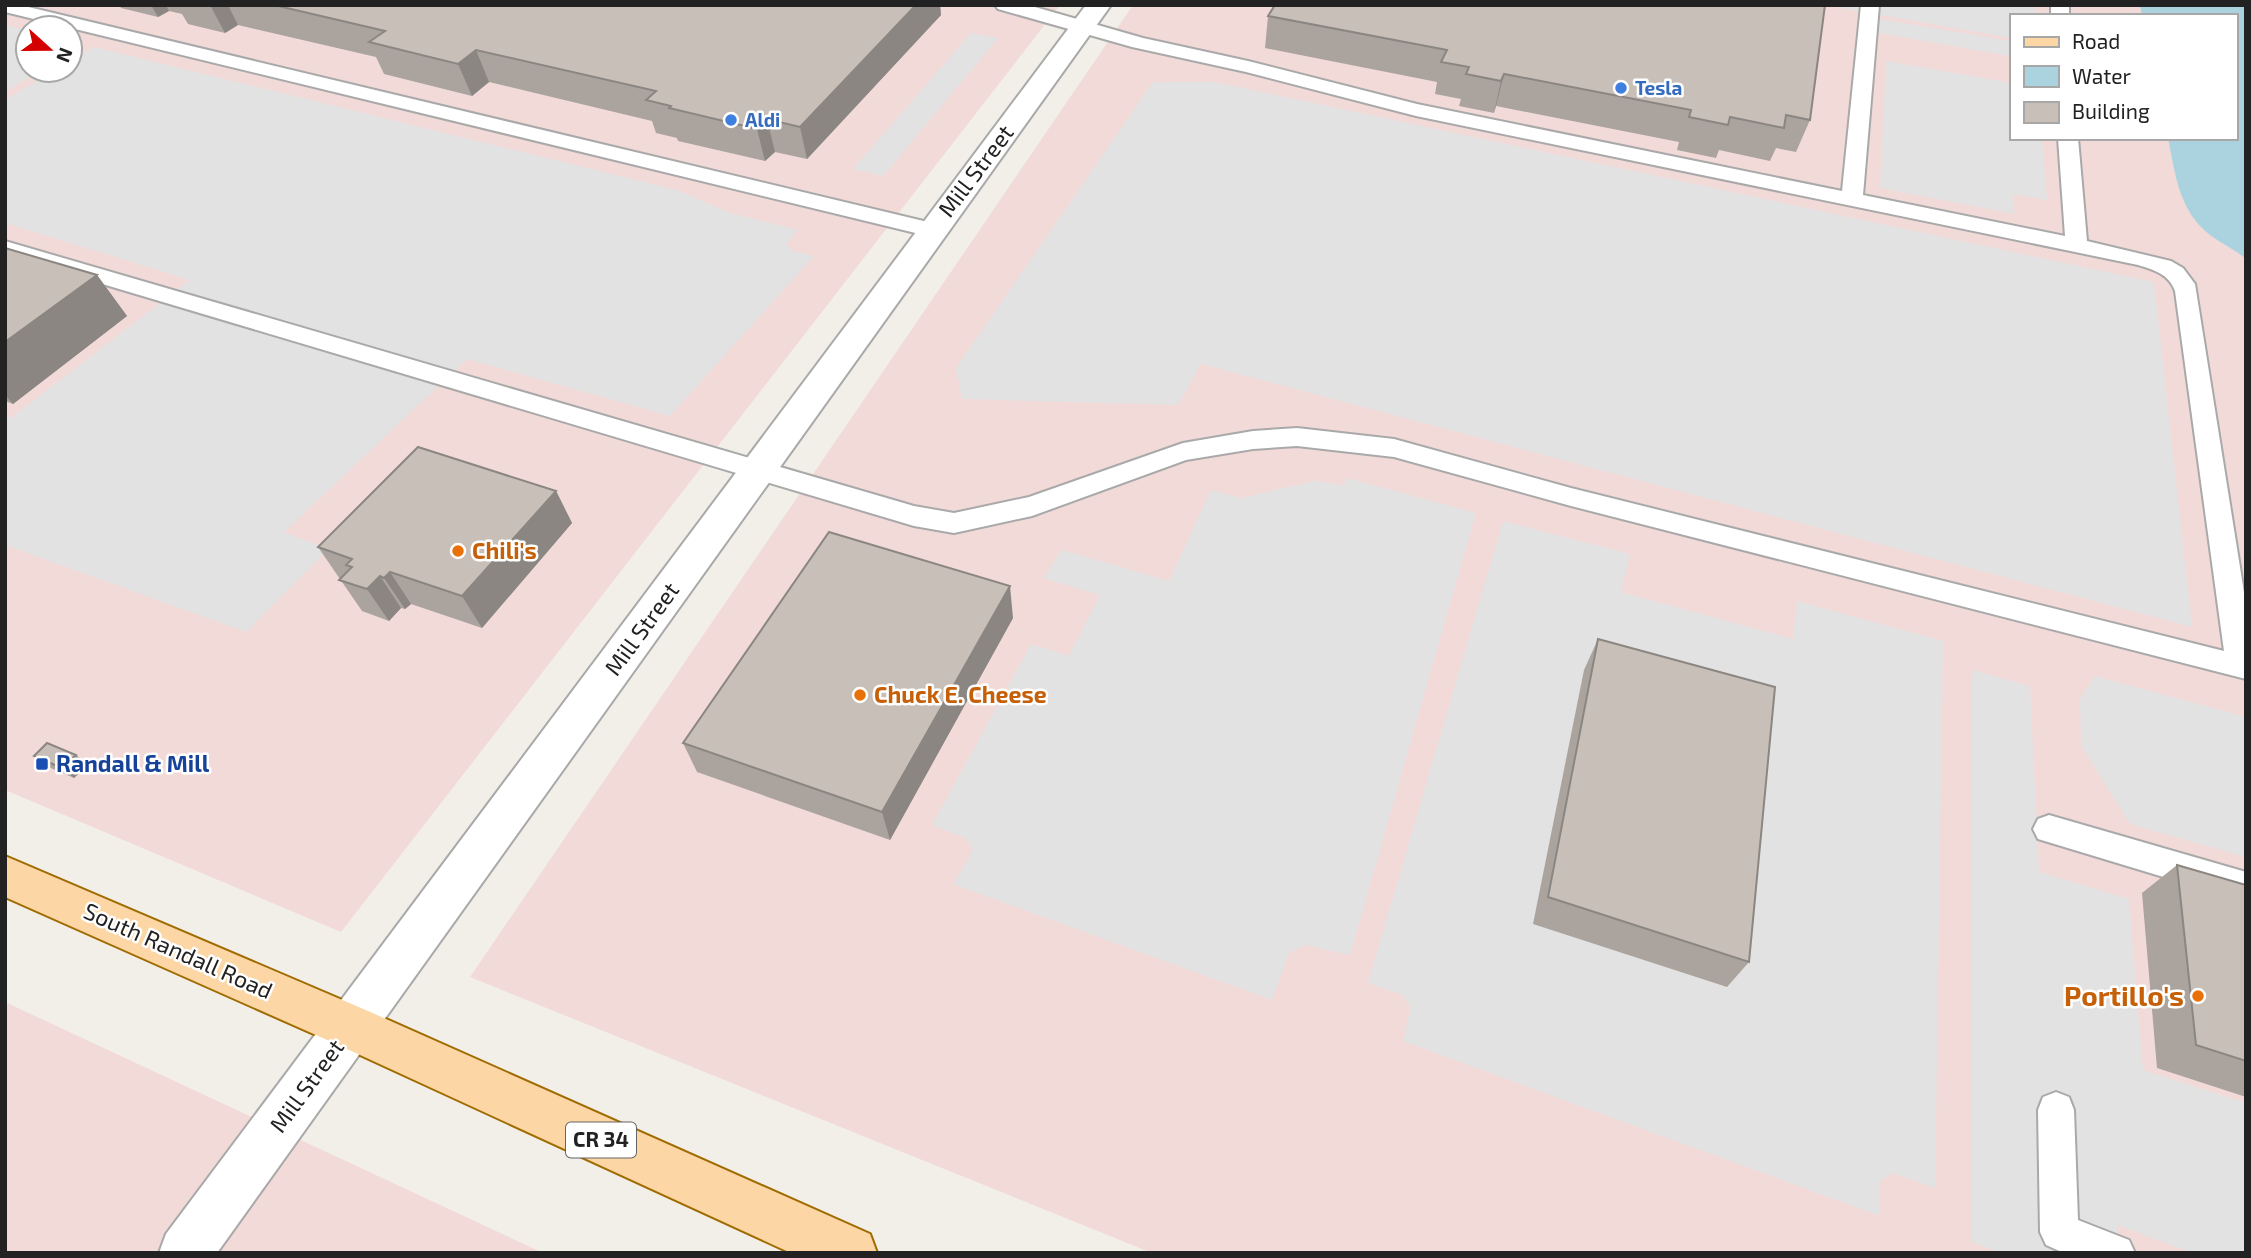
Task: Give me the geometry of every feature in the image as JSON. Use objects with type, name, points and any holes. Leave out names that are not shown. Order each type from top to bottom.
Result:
[{"type":"main road","name":"South Randall Road","points":[[5,876],[351,1027]]},
{"type":"main road","name":"CR 34","points":[[351,1027],[850,1253]]},
{"type":"street","name":"Mill Street","points":[[185,1253],[1091,16]]},
{"type":"lane","points":[[5,248],[914,516],[954,523],[1032,506],[1183,452],[1253,440],[1297,437],[1394,448],[1571,497],[2243,668],[2183,281],[2176,272],[2160,264],[2076,245],[1416,110],[1248,67],[1139,43],[1091,16],[1004,5]]},
{"type":"lane","points":[[1852,200],[1870,5]]},
{"type":"lane","points":[[5,8],[932,230]]},
{"type":"lane","points":[[2068,140],[2076,245]]},
{"type":"lane","points":[[2049,829],[2246,887]]},
{"type":"lane","points":[[2056,1110],[2059,1232],[2116,1253]]},
{"type":"shaded area","points":[[5,5],[1060,5],[341,932],[5,790]]},
{"type":"shaded area","points":[[1133,5],[2246,5],[2246,1253],[1152,1253],[470,977]]},
{"type":"shaded area","points":[[1840,5],[2035,5],[2036,14],[2010,14],[2010,38],[1840,8]]},
{"type":"shaded area","points":[[1880,19],[2010,41],[2010,56],[1879,33]]},
{"type":"shaded area","points":[[5,25],[14,27],[14,84],[18,84],[5,92]]},
{"type":"shaded area","points":[[971,33],[998,38],[883,176],[853,169]]},
{"type":"shaded area","points":[[94,47],[677,190],[730,213],[798,230],[786,244],[793,251],[814,256],[670,416],[467,359],[284,532],[329,549],[246,632],[5,545],[5,416],[11,418],[190,280],[5,223],[5,100],[32,84],[84,84],[84,53]]},
{"type":"shaded area","points":[[1886,61],[2010,83],[2010,140],[2042,140],[2047,200],[2013,194],[2014,214],[1880,188]]},
{"type":"shaded area","points":[[1153,82],[1215,82],[2154,282],[2192,627],[1201,364],[1178,405],[962,399],[956,368]]},
{"type":"shaded area","points":[[1347,478],[1476,513],[1350,955],[1305,945],[1289,953],[1272,1000],[953,884],[973,850],[966,838],[932,825],[1031,644],[1069,656],[1100,595],[1043,578],[1062,550],[1169,581],[1211,490],[1241,498],[1315,481],[1344,485]]},
{"type":"shaded area","points":[[1503,521],[1630,554],[1621,592],[1793,639],[1797,601],[1943,641],[1935,1188],[1893,1173],[1880,1181],[1880,1216],[1403,1041],[1411,1007],[1402,995],[1368,983]]},
{"type":"shaded area","points":[[1972,670],[2030,686],[2039,872],[2129,899],[2143,1070],[2246,1103],[2246,1253],[2193,1253],[2117,1225],[2117,1253],[2001,1253],[1972,1242]]},
{"type":"shaded area","points":[[2095,676],[2246,717],[2246,857],[2130,824],[2081,745],[2080,699]]},
{"type":"shaded area","points":[[5,1002],[543,1253],[5,1253]]},
{"type":"water","points":[[2140,5],[2246,5],[2246,259],[2204,230],[2188,210],[2179,187],[2168,140],[2237,140],[2237,14],[2142,14]]},
{"type":"building","points":[[274,5],[916,5],[800,127],[767,119],[757,129],[646,100],[656,91],[476,50],[458,64],[369,42],[385,31]]},
{"type":"building","name":"Tesla","points":[[1275,5],[1825,5],[1810,120],[1786,115],[1784,128],[1730,117],[1728,125],[1689,117],[1691,110],[1504,74],[1501,81],[1466,74],[1469,67],[1441,62],[1447,50],[1268,16]]},
{"type":"building","points":[[5,248],[97,275],[5,342]]},
{"type":"building","points":[[418,447],[556,491],[462,596],[390,572],[384,578],[380,576],[367,589],[339,580],[352,567],[346,565],[352,559],[318,547]]},
{"type":"building","name":"Chuck E. Cheese","points":[[829,532],[1010,586],[882,812],[683,743]]},
{"type":"building","points":[[1598,639],[1775,687],[1749,962],[1548,897]]},
{"type":"building","points":[[47,743],[76,755],[62,768],[34,756]]},
{"type":"building","points":[[2177,865],[2246,885],[2246,1061],[2196,1045]]},
{"type":"place","name":"Tesla","points":[[1621,88]]},
{"type":"place","name":"Aldi","points":[[731,120]]},
{"type":"place","name":"Chili's","points":[[458,551]]},
{"type":"place","name":"Chuck E. Cheese","points":[[860,695]]},
{"type":"place","name":"Randall & Mill","points":[[42,764]]},
{"type":"place","name":"Portillo's","points":[[2198,996]]}]
